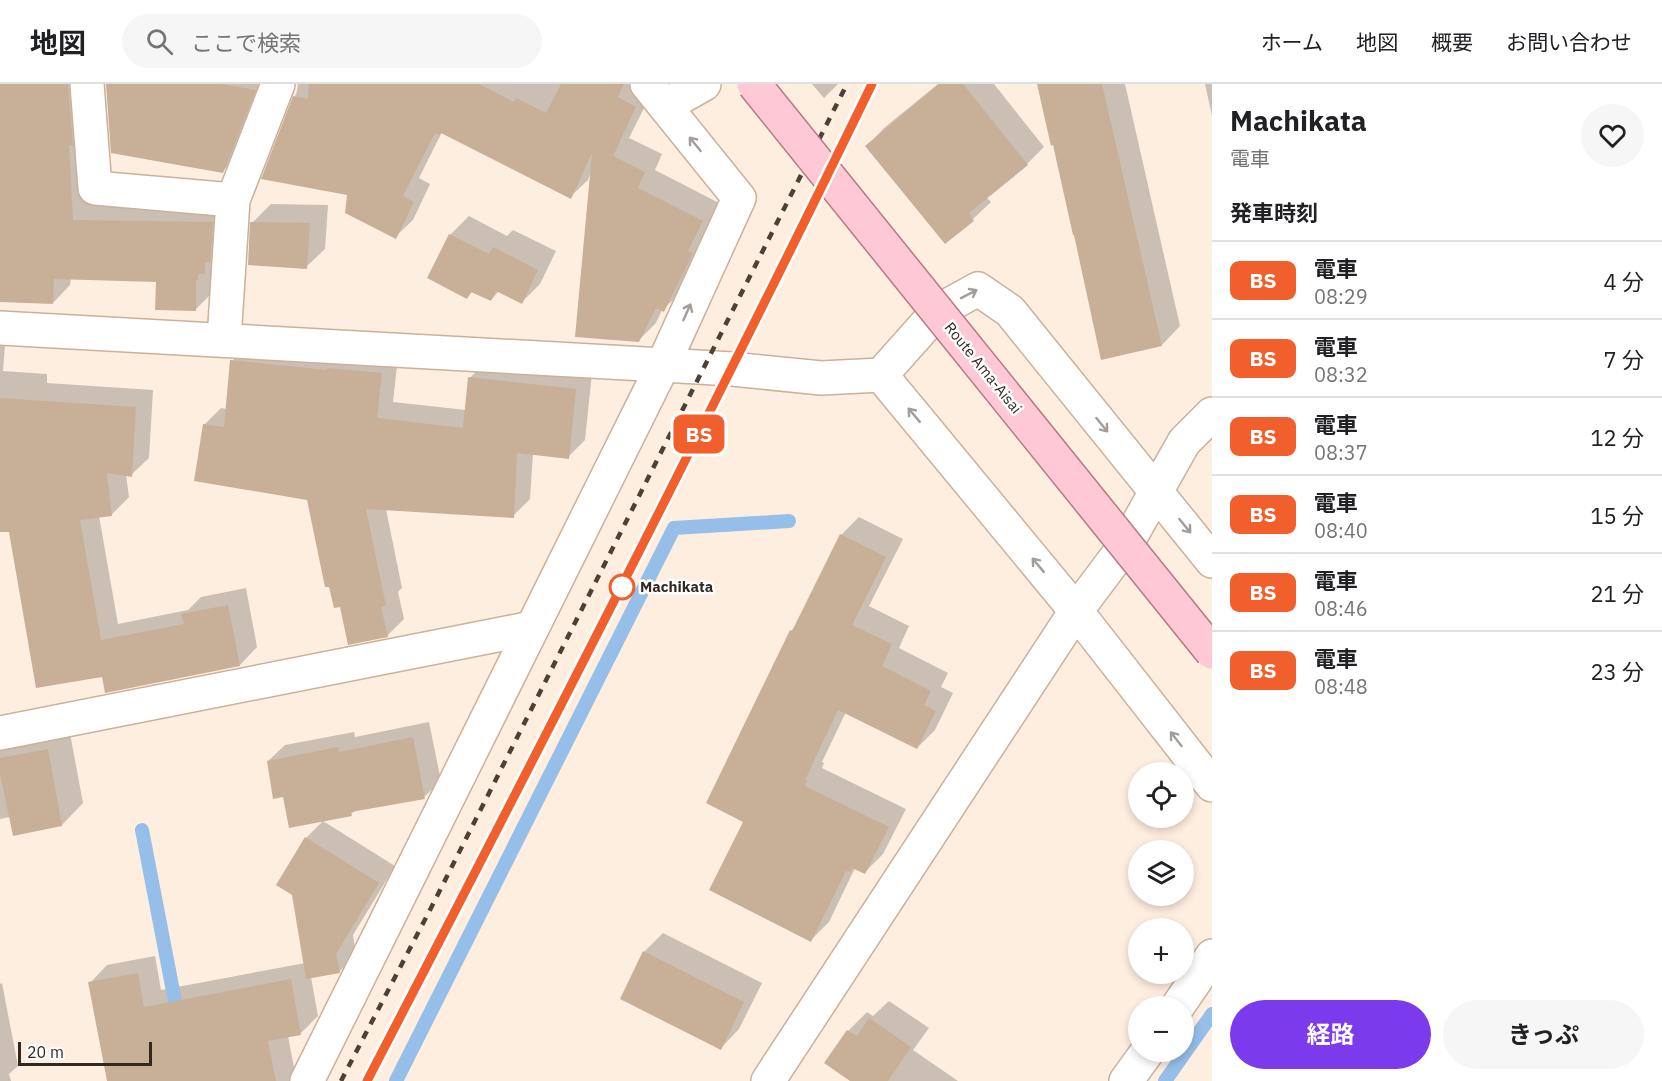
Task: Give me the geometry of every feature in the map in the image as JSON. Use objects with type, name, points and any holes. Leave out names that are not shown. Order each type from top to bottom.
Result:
[{"type":"main road","name":"Route Ama-Aisai","points":[[754,84],[1212,652]]},
{"type":"street","points":[[87,84],[95,188],[233,200]]},
{"type":"street","points":[[224,340],[233,200],[278,84]]},
{"type":"street","points":[[307,1081],[663,365],[739,198],[656,95],[704,84]]},
{"type":"street","points":[[0,328],[732,369],[821,378],[881,375],[938,311],[978,289],[1010,311],[1212,561]]},
{"type":"street","points":[[881,375],[1076,610],[1212,785]]},
{"type":"street","points":[[768,1081],[1076,610],[1127,543],[1184,442],[1212,414]]},
{"type":"street","points":[[0,733],[532,628]]},
{"type":"street","points":[[1185,996],[1212,956]]},
{"type":"street","points":[[1126,1081],[1140,1062]]},
{"type":"building","points":[[0,84],[68,84],[73,146],[69,145],[73,220],[213,222],[210,262],[205,262],[205,274],[198,274],[198,280],[196,280],[196,311],[155,310],[156,282],[54,279],[53,304],[0,302]]},
{"type":"building","points":[[106,84],[221,84],[256,90],[223,173],[111,153]]},
{"type":"building","points":[[309,84],[479,84],[514,102],[516,98],[546,113],[561,84],[624,84],[618,97],[636,107],[613,156],[645,172],[638,188],[703,221],[688,251],[693,253],[664,312],[656,308],[639,342],[575,337],[592,153],[571,199],[441,133],[440,135],[435,133],[403,196],[414,202],[396,239],[345,213],[347,195],[261,179],[293,96],[308,99]]},
{"type":"building","points":[[939,84],[963,84],[1028,165],[969,213],[974,221],[945,244],[865,146]]},
{"type":"building","points":[[1037,84],[1102,84],[1162,346],[1101,360],[1074,235]]},
{"type":"building","points":[[250,222],[310,223],[307,269],[248,265]]},
{"type":"building","points":[[449,234],[489,254],[493,247],[538,270],[522,304],[496,291],[491,301],[471,292],[467,299],[427,278]]},
{"type":"building","points":[[230,360],[382,373],[377,418],[463,428],[468,377],[576,389],[569,459],[517,453],[514,518],[366,509],[386,606],[381,607],[388,637],[348,645],[340,607],[334,608],[329,587],[325,587],[307,500],[194,481],[203,424],[224,427]]},
{"type":"building","points":[[0,398],[136,407],[132,477],[107,473],[112,516],[80,520],[101,640],[184,624],[181,614],[228,605],[240,666],[105,693],[102,677],[36,688],[9,532],[0,532]]},
{"type":"building","points":[[840,534],[886,557],[852,625],[892,644],[882,666],[931,691],[924,705],[936,711],[917,749],[838,710],[805,780],[807,781],[805,786],[889,827],[865,874],[852,868],[850,872],[846,871],[811,942],[709,890],[743,822],[706,803],[790,630],[792,631]]},
{"type":"building","points":[[413,737],[425,799],[351,812],[352,816],[289,828],[283,797],[273,799],[267,761],[338,747],[339,752]]},
{"type":"building","points":[[48,749],[62,826],[13,836],[0,773],[0,758]]},
{"type":"building","points":[[305,837],[379,883],[336,954],[340,973],[306,979],[292,895],[276,885]]},
{"type":"building","points":[[643,951],[744,1002],[721,1050],[620,999]]},
{"type":"building","points":[[138,973],[144,1007],[291,979],[301,1035],[268,1041],[276,1081],[107,1081],[88,982]]},
{"type":"building","points":[[869,1018],[911,1047],[888,1081],[850,1081],[824,1063],[847,1030],[857,1036]]},
{"type":"waterway","points":[[396,1081],[674,528],[789,521]]},
{"type":"waterway","points":[[142,830],[178,1017]]},
{"type":"waterway","points":[[1165,1081],[1212,1014]]},
{"type":"railway","points":[[341,1081],[431,908],[847,84]]},
{"type":"railway","points":[[367,1081],[622,587],[872,84]]},
{"type":"train","name":"BS","points":[[367,1081],[622,587],[872,84]]},
{"type":"place","name":"Machikata","points":[[622,587]]}]
